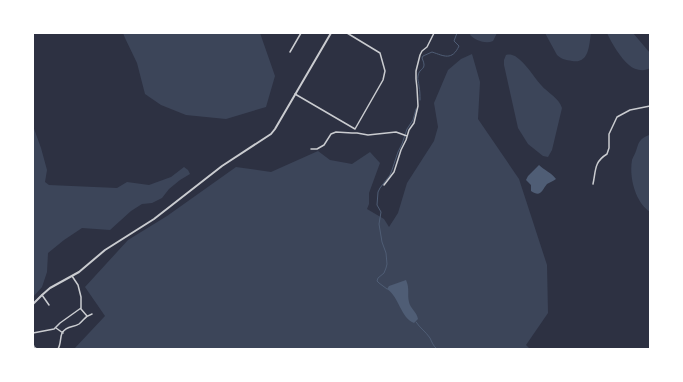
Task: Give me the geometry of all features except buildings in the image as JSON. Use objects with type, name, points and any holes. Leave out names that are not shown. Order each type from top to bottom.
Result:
[{"type":"street","points":[[290,52],[301,33]]},
{"type":"street","points":[[33,304],[50,288],[79,272],[105,250],[154,219],[222,166],[271,134],[331,33]]},
{"type":"street","points":[[346,33],[380,53],[384,71],[383,80],[355,129]]},
{"type":"street","points":[[384,185],[394,172],[401,150],[414,123],[418,106],[416,71],[420,55],[434,33]]},
{"type":"street","points":[[295,94],[355,129],[357,133]]},
{"type":"street","points":[[593,184],[597,164],[602,157],[607,154],[609,148],[609,134],[617,116],[630,110],[650,106]]},
{"type":"street","points":[[311,149],[317,149],[324,145],[333,132],[357,133],[368,136],[396,132],[407,136]]},
{"type":"street","points":[[72,276],[79,288],[81,308],[87,316]]},
{"type":"street","points":[[42,295],[49,305]]},
{"type":"street","points":[[33,333],[54,329],[81,308]]},
{"type":"street","points":[[58,349],[60,346],[62,333],[69,327],[78,324],[87,316],[92,314]]},
{"type":"street","points":[[56,327],[62,333]]},
{"type":"street","points":[[33,344],[37,349]]},
{"type":"shaded area","points":[[123,33],[260,33],[275,76],[266,107],[226,119],[186,115],[161,105],[145,94],[137,63]]},
{"type":"shaded area","points":[[471,33],[497,33],[493,41],[487,42],[475,39],[470,35]]},
{"type":"shaded area","points":[[545,33],[591,33],[590,43],[585,57],[582,60],[570,61],[557,55]]},
{"type":"shaded area","points":[[607,33],[633,33],[650,53],[650,68],[642,70],[631,67],[620,55]]},
{"type":"shaded area","points":[[472,54],[480,82],[478,119],[519,179],[547,265],[548,313],[526,345],[530,349],[74,349],[105,316],[85,287],[128,240],[167,216],[236,167],[271,172],[318,151],[330,160],[352,164],[370,152],[380,163],[369,193],[369,204],[367,209],[384,219],[389,227],[398,213],[407,183],[434,141],[438,127],[434,103],[448,70],[461,59]]},
{"type":"shaded area","points":[[506,55],[515,56],[523,62],[541,85],[561,104],[562,108],[552,150],[548,157],[543,156],[528,144],[518,128],[504,65]]},
{"type":"shaded area","points":[[33,126],[47,170],[45,182],[49,185],[117,188],[127,182],[149,185],[171,177],[184,167],[190,174],[169,189],[162,198],[152,203],[142,204],[131,211],[110,230],[82,228],[64,240],[48,253],[47,272],[42,287],[33,297]]},
{"type":"shaded area","points":[[649,135],[650,212],[640,202],[637,196],[631,174],[632,160],[639,143],[641,139]]},
{"type":"shaded area","points":[[539,165],[556,179],[547,184],[541,192],[537,194],[531,191],[531,185],[526,180]]},
{"type":"shaded area","points":[[406,280],[408,286],[408,299],[418,319],[414,323],[409,320],[395,297],[387,289],[389,286]]},
{"type":"waterway","points":[[420,100],[418,77],[420,71],[424,67],[423,56],[432,52],[447,56],[454,54],[459,46],[454,41],[457,33]]},
{"type":"waterway","points":[[387,289],[377,281],[378,278],[384,273],[387,264],[379,224],[381,212],[377,205],[378,192],[390,175],[407,129],[413,120],[416,109]]},
{"type":"waterway","points":[[416,322],[430,338],[437,349]]}]
